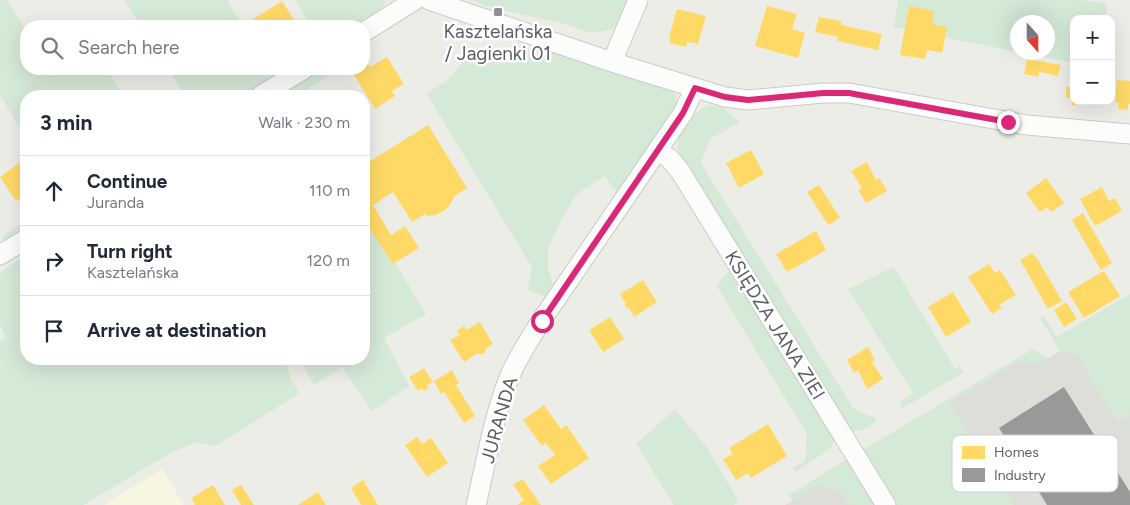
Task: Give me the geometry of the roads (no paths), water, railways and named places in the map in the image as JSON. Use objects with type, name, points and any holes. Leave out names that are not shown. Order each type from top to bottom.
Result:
[{"type":"street","points":[[370,28],[415,0]]},
{"type":"street","points":[[429,0],[612,62],[725,97],[748,100],[823,93],[849,93],[1027,125],[1130,134]]},
{"type":"street","points":[[612,62],[638,0]]},
{"type":"street","points":[[270,90],[294,75]]},
{"type":"street","name":"JURANDA","points":[[476,505],[499,405],[509,376],[542,321],[683,113],[695,88]]},
{"type":"street","name":"KSIĘDZA JANA ZIEI","points":[[658,151],[669,158],[680,170],[886,505]]},
{"type":"street","points":[[0,255],[20,243]]},
{"type":"place","name":"Kasztelańska / Jagienki 01","points":[[498,12]]}]
